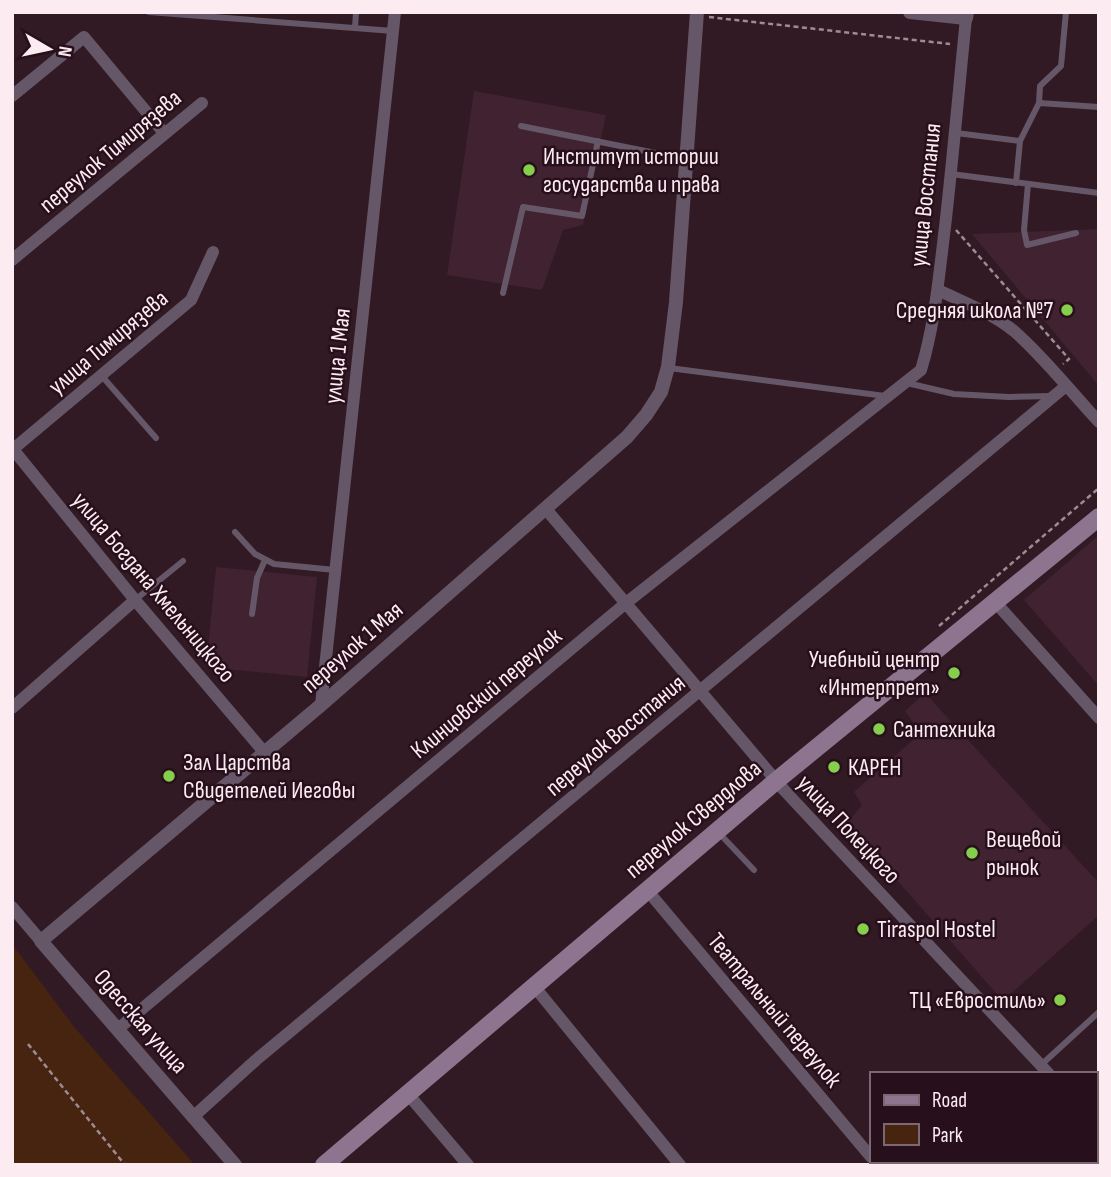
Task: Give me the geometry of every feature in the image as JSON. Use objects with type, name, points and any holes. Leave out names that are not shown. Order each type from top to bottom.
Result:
[{"type":"main road","name":"переулок Свердлова","points":[[324,1165],[776,781],[1099,517]]},
{"type":"street","name":"улица 1 Мая","points":[[321,705],[394,12]]},
{"type":"street","points":[[910,12],[966,15]]},
{"type":"street","name":"переулок 1 Мая","points":[[41,942],[321,705],[627,437],[646,415],[661,392],[668,368],[676,302],[697,14]]},
{"type":"street","name":"улица Восстания","points":[[885,396],[921,370],[927,351],[956,133],[966,15]]},
{"type":"street","points":[[12,96],[83,37],[164,133]]},
{"type":"street","name":"переулок Тимирязева","points":[[12,260],[202,103]]},
{"type":"street","name":"улица Тимирязева","points":[[13,449],[191,300],[214,252]]},
{"type":"street","points":[[937,290],[979,309],[1012,329],[1099,422]]},
{"type":"street","name":"переулок Восстания","points":[[193,1117],[256,1060],[1066,386]]},
{"type":"street","name":"Клинцовский переулок","points":[[118,1029],[626,603],[885,396]]},
{"type":"street","name":"улица Богдана Хмельницкого","points":[[13,449],[135,600],[264,752]]},
{"type":"street","name":"улица Полецкого","points":[[545,508],[776,781],[1045,1069]]},
{"type":"street","points":[[12,708],[135,600]]},
{"type":"street","points":[[996,603],[1099,718]]},
{"type":"street","name":"Театральный переулок","points":[[647,890],[870,1156]]},
{"type":"street","name":"Одесская улица","points":[[12,907],[235,1165]]},
{"type":"street","points":[[533,985],[680,1165]]},
{"type":"street","points":[[407,1093],[468,1165]]},
{"type":"lane","points":[[149,12],[393,31]]},
{"type":"lane","points":[[355,28],[356,12]]},
{"type":"lane","points":[[1016,183],[1020,141],[1039,103],[1040,86],[1061,66],[1066,12]]},
{"type":"lane","points":[[1039,103],[1099,107]]},
{"type":"lane","points":[[521,126],[687,159]]},
{"type":"lane","points":[[956,133],[1020,141]]},
{"type":"lane","points":[[503,293],[523,207],[582,216],[598,141]]},
{"type":"lane","points":[[951,174],[1099,193]]},
{"type":"lane","points":[[1028,184],[1024,230],[1027,244],[1076,233]]},
{"type":"lane","points":[[668,368],[885,396]]},
{"type":"lane","points":[[101,375],[156,438]]},
{"type":"lane","points":[[906,383],[954,394],[1054,396]]},
{"type":"lane","points":[[235,532],[255,554],[274,564],[335,570]]},
{"type":"lane","points":[[252,614],[257,579],[265,560]]},
{"type":"lane","points":[[135,600],[183,561]]},
{"type":"lane","points":[[718,831],[754,870]]},
{"type":"lane","points":[[1045,1069],[1098,1014]]},
{"type":"path","points":[[697,14],[963,45]]},
{"type":"path","points":[[945,222],[968,243],[1069,359]]},
{"type":"path","points":[[940,625],[1099,488]]},
{"type":"path","points":[[28,1044],[123,1164]]},
{"type":"shaded area","name":"Институт истории государства и права","points":[[474,91],[606,115],[583,225],[563,230],[542,290],[447,275]]},
{"type":"shaded area","name":"Средняя школа №7","points":[[1099,229],[1099,386],[972,234]]},
{"type":"shaded area","points":[[1099,535],[1099,686],[1024,600]]},
{"type":"shaded area","points":[[216,567],[317,577],[307,677],[206,667]]},
{"type":"shaded area","name":"Вещевой рынок","points":[[925,693],[1099,883],[1099,915],[1003,1001],[847,823],[862,805],[854,792],[921,733],[905,711]]},
{"type":"green space","points":[[12,944],[75,1028],[195,1165],[12,1165]]},
{"type":"place","name":"Институт истории государства и права","points":[[529,170]]},
{"type":"place","name":"Средняя школа №7","points":[[1067,310]]},
{"type":"place","name":"Учебный центр «Интерпрет»","points":[[954,673]]},
{"type":"place","name":"Сантехника","points":[[879,729]]},
{"type":"place","name":"КАРЕН","points":[[834,767]]},
{"type":"place","name":"Зал Царства Свидетелей Иеговы","points":[[169,776]]},
{"type":"place","name":"Вещевой рынок","points":[[972,853]]},
{"type":"place","name":"Tiraspol Hostel","points":[[863,929]]},
{"type":"place","name":"ТЦ «Евростиль»","points":[[1060,1000]]}]
